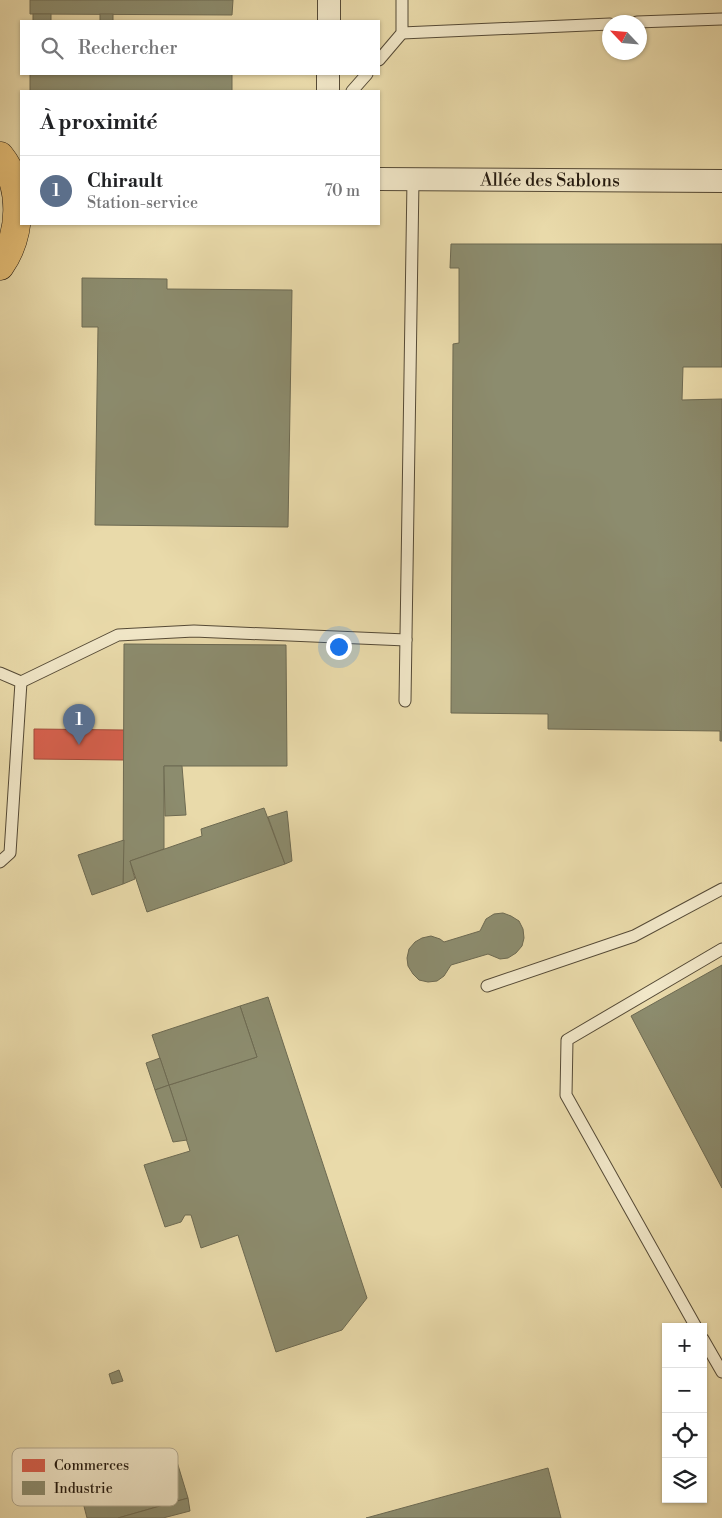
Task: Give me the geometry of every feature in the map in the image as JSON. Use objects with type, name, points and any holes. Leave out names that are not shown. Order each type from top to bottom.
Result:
[{"type":"main road","points":[[0,156],[18,189],[18,222],[8,254],[0,266]]},
{"type":"street","points":[[329,0],[329,20]]},
{"type":"street","points":[[328,75],[328,90]]},
{"type":"street","name":"Allée des Sablons","points":[[380,179],[722,180]]},
{"type":"lane","points":[[380,59],[402,33],[402,0]]},
{"type":"lane","points":[[647,22],[722,19]]},
{"type":"lane","points":[[402,33],[602,24]]},
{"type":"lane","points":[[353,90],[366,75]]},
{"type":"lane","points":[[405,701],[413,180]]},
{"type":"lane","points":[[0,673],[21,682],[118,635],[194,631],[406,640]]},
{"type":"lane","points":[[0,862],[10,854],[21,682]]},
{"type":"lane","points":[[487,986],[634,936],[722,889]]},
{"type":"lane","points":[[694,1323],[566,1094],[567,1040],[722,949]]},
{"type":"lane","points":[[707,1346],[722,1372]]},
{"type":"building: Commerces","points":[[34,729],[124,730],[124,760],[34,759]]},
{"type":"building: Industrie","points":[[30,0],[233,0],[232,15],[30,14]]},
{"type":"building: Industrie","points":[[33,14],[51,14],[51,20],[33,20]]},
{"type":"building: Industrie","points":[[100,14],[113,14],[113,20],[100,20]]},
{"type":"building: Industrie","points":[[30,75],[232,75],[232,90],[30,90]]},
{"type":"building: Industrie","points":[[451,244],[722,244],[722,367],[683,367],[682,400],[722,399],[722,741],[720,741],[720,731],[548,729],[548,714],[451,713],[453,344],[459,343],[459,268],[450,268]]},
{"type":"building: Industrie","points":[[82,278],[167,279],[167,289],[292,290],[288,527],[95,525],[98,327],[82,327]]},
{"type":"building: Industrie","points":[[124,644],[286,645],[287,766],[164,766],[164,849],[130,861],[135,879],[123,884]]},
{"type":"building: Industrie","points":[[164,766],[182,766],[186,815],[165,816]]},
{"type":"building: Industrie","points":[[264,808],[285,864],[147,912],[130,861],[202,836],[201,829]]},
{"type":"building: Industrie","points":[[287,811],[292,861],[285,864],[268,817]]},
{"type":"building: Industrie","points":[[124,840],[123,884],[92,895],[78,855]]},
{"type":"building: Industrie","points":[[503,913],[519,921],[523,929],[524,938],[522,946],[508,958],[500,959],[488,954],[451,965],[444,976],[437,981],[428,982],[419,980],[408,966],[409,949],[422,938],[431,936],[444,942],[480,931],[486,919],[494,914]]},
{"type":"building: Industrie","points":[[722,965],[722,1188],[631,1016]]},
{"type":"building: Industrie","points":[[268,997],[367,1298],[342,1330],[276,1352],[238,1235],[201,1248],[191,1215],[185,1215],[181,1222],[165,1227],[144,1165],[190,1151],[169,1085],[257,1057],[240,1006]]},
{"type":"building: Industrie","points":[[240,1006],[257,1057],[169,1085],[152,1035]]},
{"type":"building: Industrie","points":[[160,1058],[169,1085],[155,1090],[146,1063]]},
{"type":"building: Industrie","points":[[169,1085],[187,1140],[173,1142],[155,1090]]},
{"type":"building: Industrie","points":[[119,1370],[123,1381],[112,1384],[109,1374]]},
{"type":"building: Industrie","points":[[178,1465],[188,1498],[178,1501]]},
{"type":"building: Industrie","points":[[548,1468],[561,1518],[366,1518]]},
{"type":"building: Industrie","points":[[188,1498],[190,1511],[163,1518],[118,1518],[160,1506],[178,1506],[178,1501]]},
{"type":"building: Industrie","points":[[84,1506],[160,1506],[118,1518],[87,1518]]},
{"type":"place","name":"Chirault","points":[[79,745]]}]
